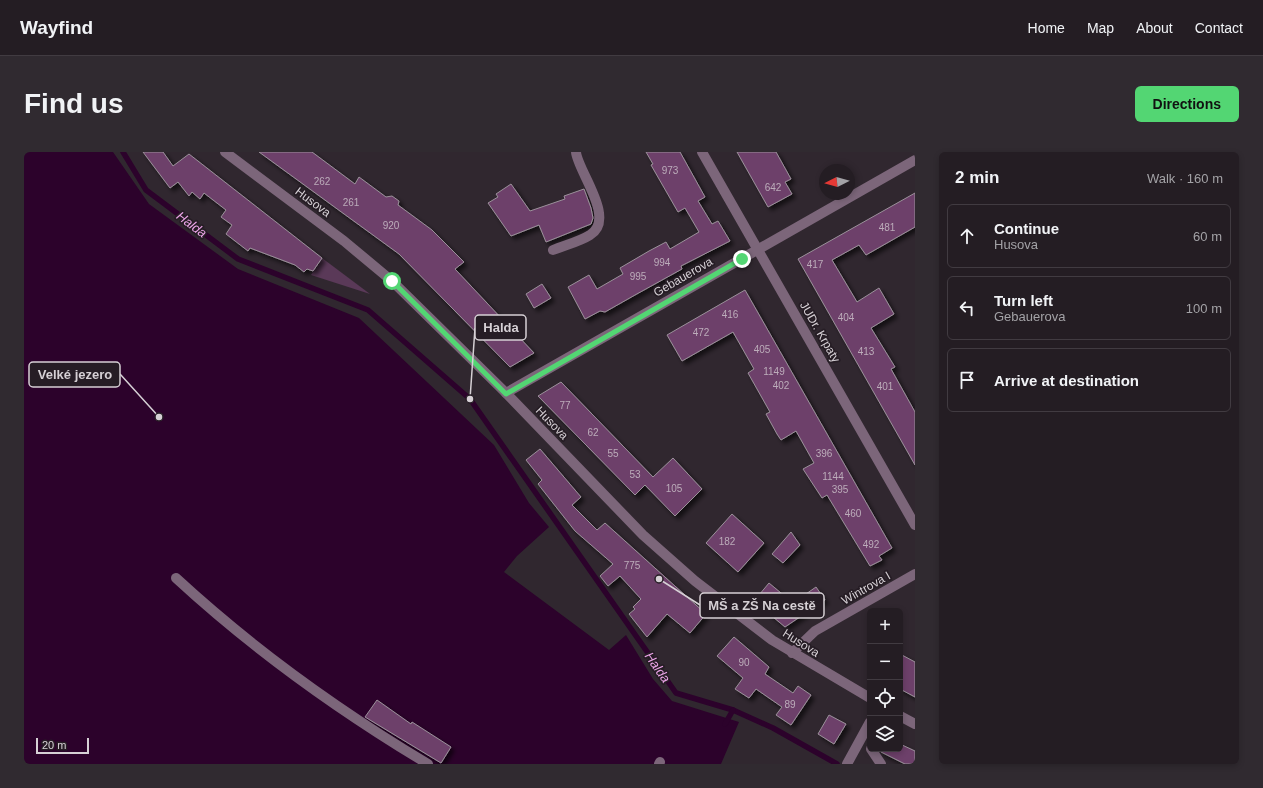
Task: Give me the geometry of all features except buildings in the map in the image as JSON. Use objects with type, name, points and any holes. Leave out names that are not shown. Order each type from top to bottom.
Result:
[{"type":"street","name":"Husova","points":[[225,152],[368,260],[506,394],[657,548],[721,602],[792,653],[867,696]]},
{"type":"street","points":[[553,250],[591,235],[597,224],[598,205],[595,195],[578,162],[576,152]]},
{"type":"street","name":"JUDr. Krpaty","points":[[702,152],[915,525]]},
{"type":"street","name":"Gebauerova","points":[[506,394],[915,160]]},
{"type":"street","name":"Wintrova I","points":[[792,653],[815,632],[915,574]]},
{"type":"street","points":[[176,578],[206,606],[291,674],[357,720],[428,764]]},
{"type":"street","points":[[903,718],[915,724]]},
{"type":"street","points":[[848,762],[867,728]]},
{"type":"street","points":[[860,741],[867,745]]},
{"type":"street","points":[[874,752],[881,764]]},
{"type":"shaded area","points":[[24,152],[113,152],[149,204],[238,269],[359,318],[494,445],[529,503],[549,527],[517,556],[504,572],[609,650],[626,635],[653,679],[672,701],[739,722],[721,764],[24,764]]},
{"type":"shaded area","points":[[322,258],[370,294],[311,275]]},
{"type":"waterway","name":"Halda","points":[[123,152],[146,190],[238,259],[368,310],[470,399],[676,693],[733,710],[773,728],[837,764]]},
{"type":"waterway","points":[[725,724],[733,710]]},
{"type":"place","name":"Halda","points":[[470,399]]},
{"type":"place","name":"Velké jezero","points":[[159,417]]},
{"type":"place","name":"MŠ a ZŠ Na cestě","points":[[659,579]]},
{"type":"route","points":[[392,281],[506,394],[742,259]]}]
